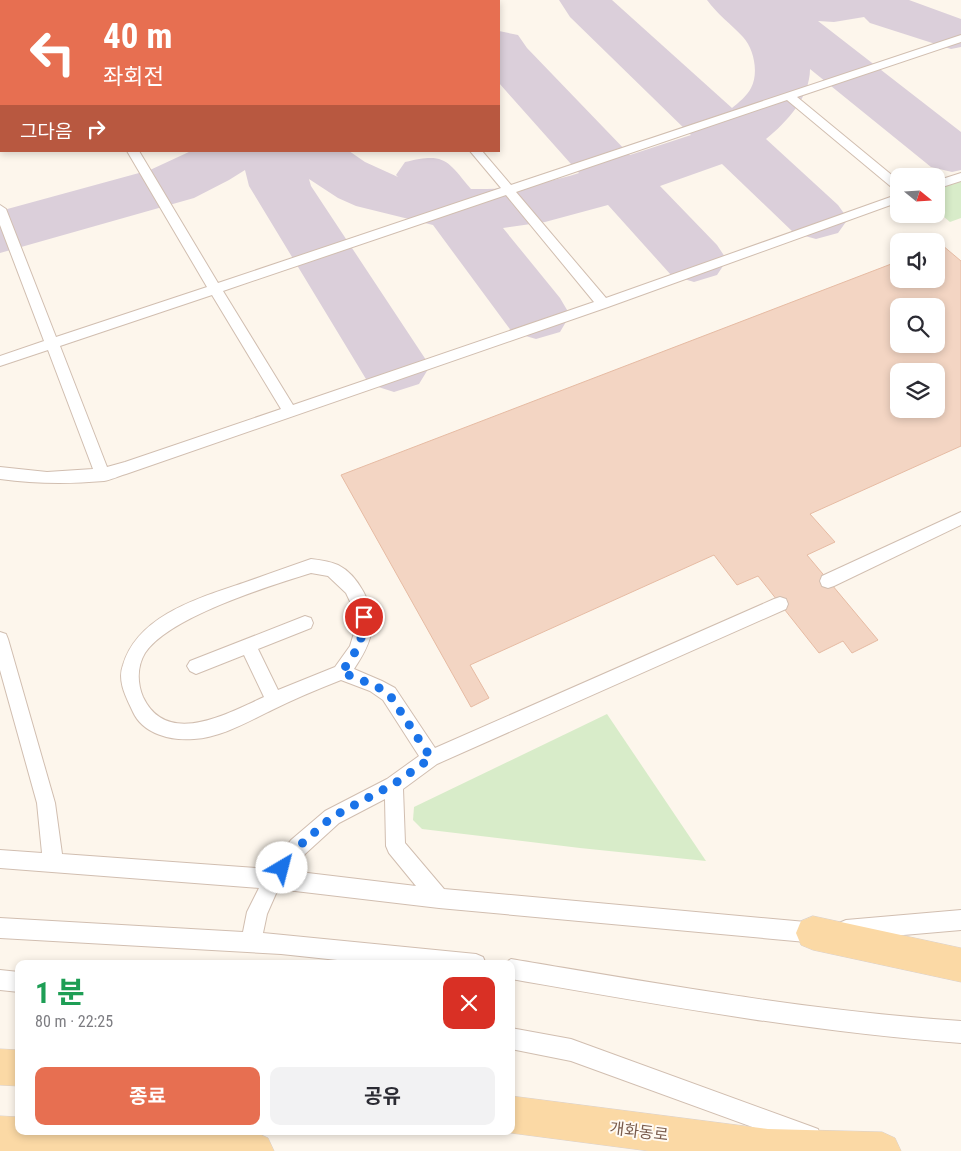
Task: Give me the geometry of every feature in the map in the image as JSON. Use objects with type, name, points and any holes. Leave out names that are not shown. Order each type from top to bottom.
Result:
[{"type":"main road","points":[[813,933],[961,965]]},
{"type":"main road","points":[[0,1067],[15,1068]]},
{"type":"main road","name":"개화동로","points":[[515,1115],[768,1148]]},
{"type":"main road","points":[[0,1135],[256,1151]]},
{"type":"main road","name":"개화동로","points":[[681,1151],[768,1148],[882,1151]]},
{"type":"lane","points":[[0,361],[961,38]]},
{"type":"lane","points":[[789,96],[890,180]]},
{"type":"lane","points":[[134,152],[214,289],[289,410]]},
{"type":"lane","points":[[477,152],[603,304]]},
{"type":"lane","points":[[945,182],[961,176]]},
{"type":"lane","points":[[0,472],[32,478],[65,479],[103,475],[603,304],[890,201]]},
{"type":"lane","points":[[0,210],[103,475]]},
{"type":"lane","points":[[828,581],[961,518]]},
{"type":"lane","points":[[311,566],[334,571],[351,586],[364,617],[365,627],[356,650],[341,672],[274,700],[248,713],[207,729],[186,732],[164,728],[143,714],[130,679],[131,663],[146,638],[158,628],[198,606],[311,566]]},
{"type":"lane","points":[[251,942],[256,912],[273,879],[298,847],[332,817],[394,784],[431,758],[780,604]]},
{"type":"lane","points":[[196,666],[305,623]]},
{"type":"lane","points":[[0,639],[46,803],[52,863]]},
{"type":"lane","points":[[248,646],[274,700]]},
{"type":"lane","points":[[341,672],[376,686],[389,694],[431,758]]},
{"type":"lane","points":[[394,784],[396,846],[439,898]]},
{"type":"lane","points":[[0,859],[273,879],[439,898],[813,933],[961,920]]},
{"type":"lane","points":[[0,928],[251,942],[435,960]]},
{"type":"lane","points":[[515,970],[808,1019],[918,1030],[961,1032]]},
{"type":"lane","points":[[0,980],[15,982]]},
{"type":"lane","points":[[515,1039],[571,1050],[845,1150]]},
{"type":"green space","points":[[961,180],[961,218],[950,222],[945,218],[945,186]]},
{"type":"green space","points":[[607,714],[706,861],[422,829],[413,820],[414,807]]},
{"type":"building","points":[[945,248],[961,261],[961,446],[810,514],[835,542],[807,555],[878,640],[852,653],[843,641],[819,653],[758,576],[737,585],[714,555],[470,665],[489,698],[471,707],[341,475],[890,264],[890,288],[945,288]]},
{"type":"taxiway","points":[[585,0],[588,6],[730,139]]},
{"type":"taxiway","points":[[730,139],[766,108],[773,99],[781,83],[782,70],[781,57],[770,36],[753,17],[733,0]]},
{"type":"taxiway","points":[[769,5],[770,0]]},
{"type":"taxiway","points":[[769,5],[834,6],[873,0]]},
{"type":"taxiway","points":[[883,0],[883,7],[889,12],[951,33]]},
{"type":"taxiway","points":[[769,5],[770,10],[952,154]]},
{"type":"taxiway","points":[[500,49],[505,57],[619,179]]},
{"type":"taxiway","points":[[619,179],[709,149],[730,139]]},
{"type":"taxiway","points":[[730,139],[816,219]]},
{"type":"taxiway","points":[[0,232],[172,184],[208,167],[230,152]]},
{"type":"taxiway","points":[[273,152],[274,166],[280,186],[394,366]]},
{"type":"taxiway","points":[[314,152],[343,175],[378,192],[416,203],[453,208]]},
{"type":"taxiway","points":[[427,175],[453,208]]},
{"type":"taxiway","points":[[453,208],[476,209],[523,206],[560,199],[619,179]]},
{"type":"taxiway","points":[[619,179],[694,260]]},
{"type":"taxiway","points":[[453,208],[536,315]]},
{"type":"route","points":[[282,868],[298,847],[332,817],[394,784],[431,758],[389,694],[376,686],[341,672],[351,660],[356,650],[365,627],[364,617]]}]
